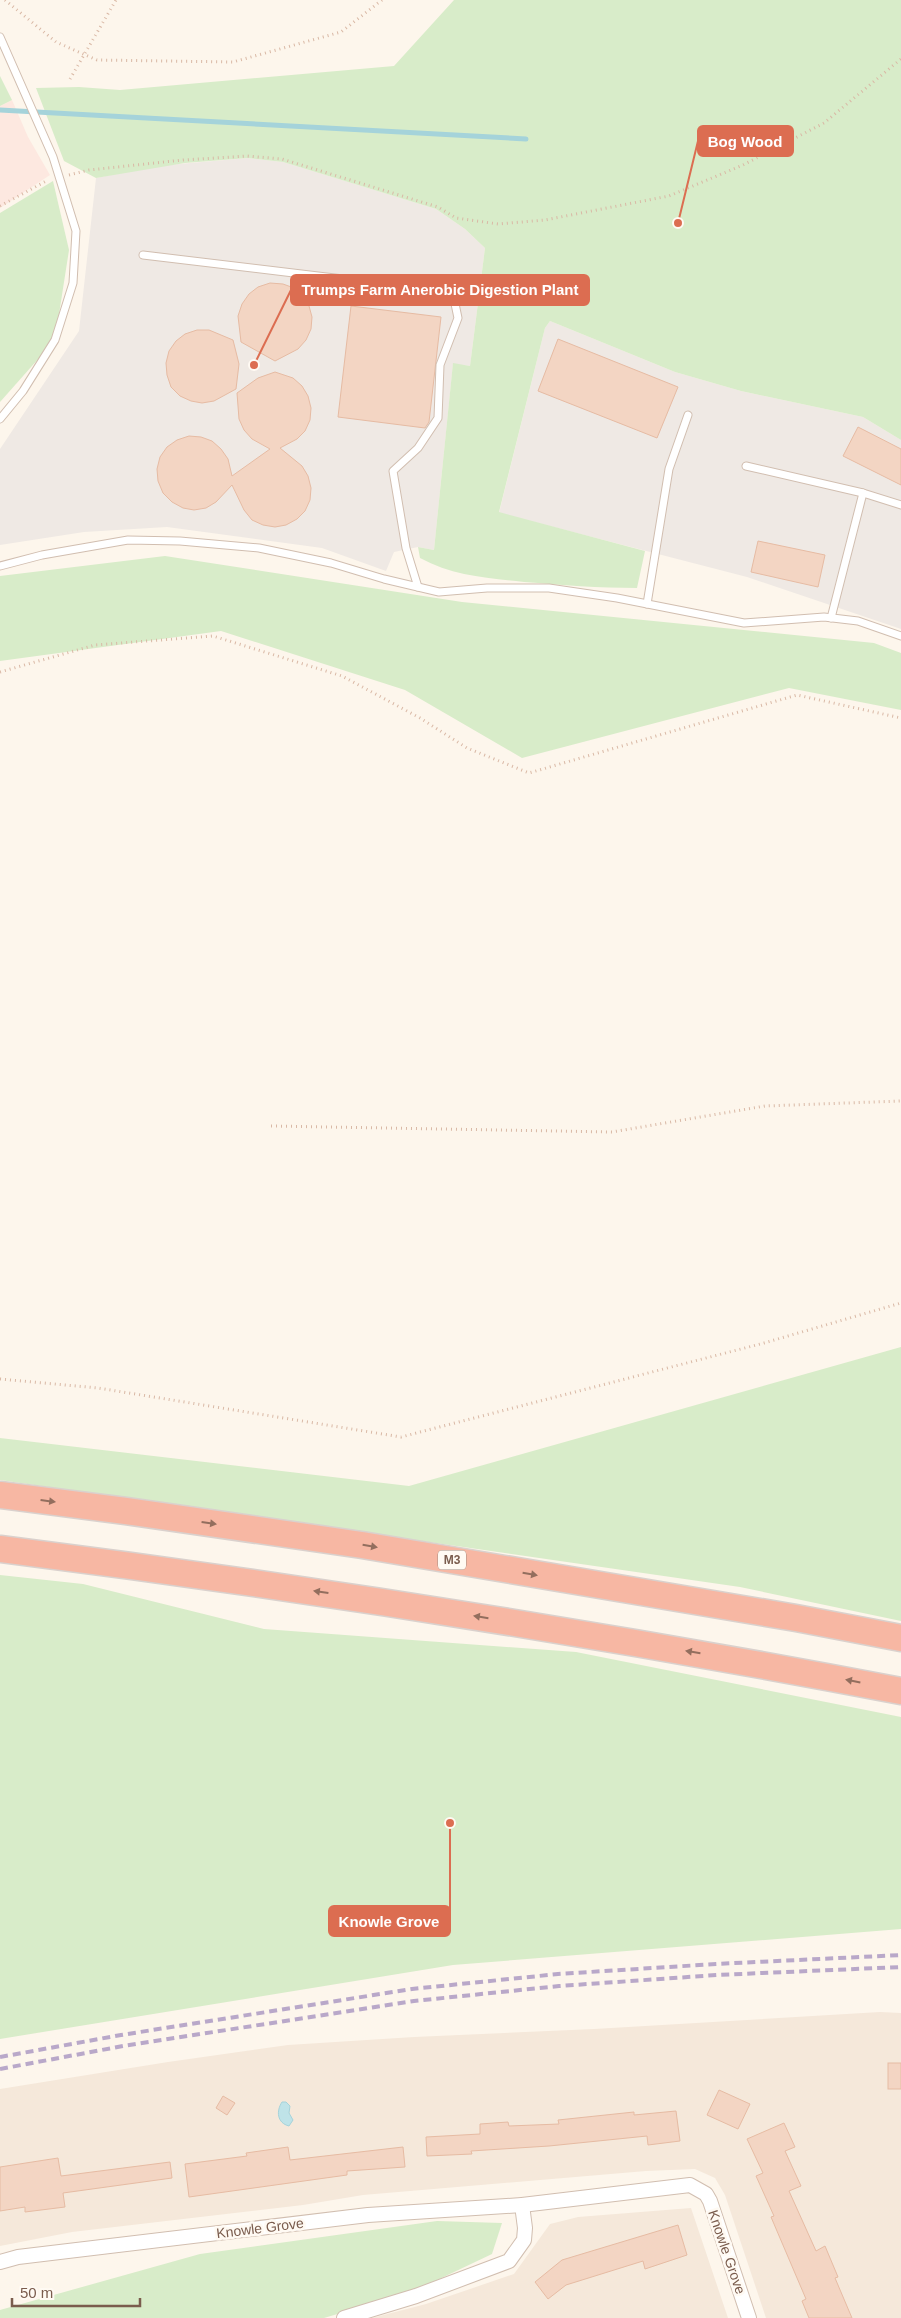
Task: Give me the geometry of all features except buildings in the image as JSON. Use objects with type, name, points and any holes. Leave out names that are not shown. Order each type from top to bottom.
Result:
[{"type":"highway","name":"M3","points":[[0,1496],[126,1511],[362,1545],[796,1618],[901,1638]]},
{"type":"highway","points":[[0,1549],[381,1601],[712,1655],[901,1690]]},
{"type":"street","name":"Knowle Grove","points":[[0,2262],[18,2257],[368,2215],[522,2205],[690,2185],[700,2189],[710,2201],[749,2318]]},
{"type":"street","points":[[344,2318],[416,2296],[509,2261],[524,2240],[525,2228],[522,2205]]},
{"type":"lane","points":[[0,37],[53,157],[76,230],[73,283],[55,340],[23,390],[0,419]]},
{"type":"lane","points":[[143,255],[368,282],[422,282],[445,290],[454,299],[458,318],[440,365],[438,418],[418,448],[394,471],[406,548],[418,587]]},
{"type":"lane","points":[[648,604],[669,469],[688,415]]},
{"type":"lane","points":[[746,466],[863,493],[901,505]]},
{"type":"lane","points":[[831,618],[863,493]]},
{"type":"lane","points":[[0,566],[42,555],[128,540],[180,541],[259,548],[331,562],[384,579],[439,592],[487,588],[549,588],[648,604],[744,623],[831,618],[858,622],[901,636]]},
{"type":"path","points":[[4,0],[56,42],[98,60],[233,62],[341,32],[382,0]]},
{"type":"path","points":[[70,79],[116,0]]},
{"type":"path","points":[[0,206],[52,178],[89,170],[183,160],[247,156],[282,159],[438,207],[456,218],[498,224],[545,220],[669,196],[743,165],[824,124],[901,59]]},
{"type":"path","points":[[0,672],[95,645],[213,636],[342,676],[420,718],[467,748],[529,773],[797,696],[901,718]]},
{"type":"path","points":[[271,1126],[612,1132],[765,1106],[901,1101]]},
{"type":"path","points":[[0,1379],[98,1388],[401,1437],[764,1343],[901,1303]]},
{"type":"shaded area","points":[[12,100],[28,137],[50,175],[0,208],[0,106]]},
{"type":"shaded area","points":[[248,158],[283,162],[436,209],[465,229],[485,248],[470,366],[453,364],[434,550],[418,547],[394,552],[386,571],[322,548],[167,527],[84,532],[0,545],[0,449],[79,331],[96,178],[156,166]]},
{"type":"shaded area","points":[[550,321],[675,372],[741,391],[863,417],[901,440],[901,629],[747,577],[499,513],[545,328]]},
{"type":"shaded area","points":[[880,2012],[901,2013],[901,2318],[766,2318],[725,2195],[715,2178],[695,2169],[646,2171],[363,2195],[303,2205],[72,2232],[0,2246],[0,2089],[288,2045]]},
{"type":"shaded area","points":[[691,2208],[728,2318],[372,2318],[426,2304],[514,2274],[550,2224],[578,2217]]},
{"type":"green space","points":[[454,0],[901,0],[901,440],[863,417],[741,391],[675,372],[550,321],[545,328],[499,512],[645,551],[637,588],[580,586],[497,579],[445,569],[432,564],[420,558],[418,547],[434,550],[453,363],[470,366],[485,248],[465,229],[436,209],[283,162],[248,158],[185,163],[96,178],[64,161],[36,88],[79,87],[120,90],[394,66]]},
{"type":"green space","points":[[0,76],[12,100],[0,106]]},
{"type":"green space","points":[[53,181],[69,250],[55,340],[0,402],[0,213]]},
{"type":"green space","points":[[165,556],[462,602],[874,643],[901,653],[901,710],[789,688],[522,758],[405,690],[221,631],[0,661],[0,576]]},
{"type":"green space","points":[[901,1347],[901,1621],[740,1587],[0,1480],[0,1438],[409,1486]]},
{"type":"green space","points":[[0,1575],[83,1584],[264,1629],[576,1652],[901,1717],[901,1929],[453,1965],[0,2039]]},
{"type":"green space","points":[[437,2221],[502,2223],[492,2254],[412,2292],[324,2318],[0,2318],[0,2310],[200,2254]]},
{"type":"water","points":[[282,2102],[286,2102],[290,2106],[289,2113],[293,2120],[289,2126],[282,2122],[278,2113]]},
{"type":"waterway","points":[[0,110],[526,139]]},
{"type":"railway","points":[[0,2057],[121,2035],[412,1989],[558,1974],[901,1955]]},
{"type":"railway","points":[[0,2069],[123,2046],[414,2001],[559,1986],[717,1975],[901,1967]]},
{"type":"place","name":"Bog Wood","points":[[678,223]]},
{"type":"place","name":"Trumps Farm Anerobic Digestion Plant","points":[[254,365]]},
{"type":"place","name":"Knowle Grove","points":[[450,1823]]}]
